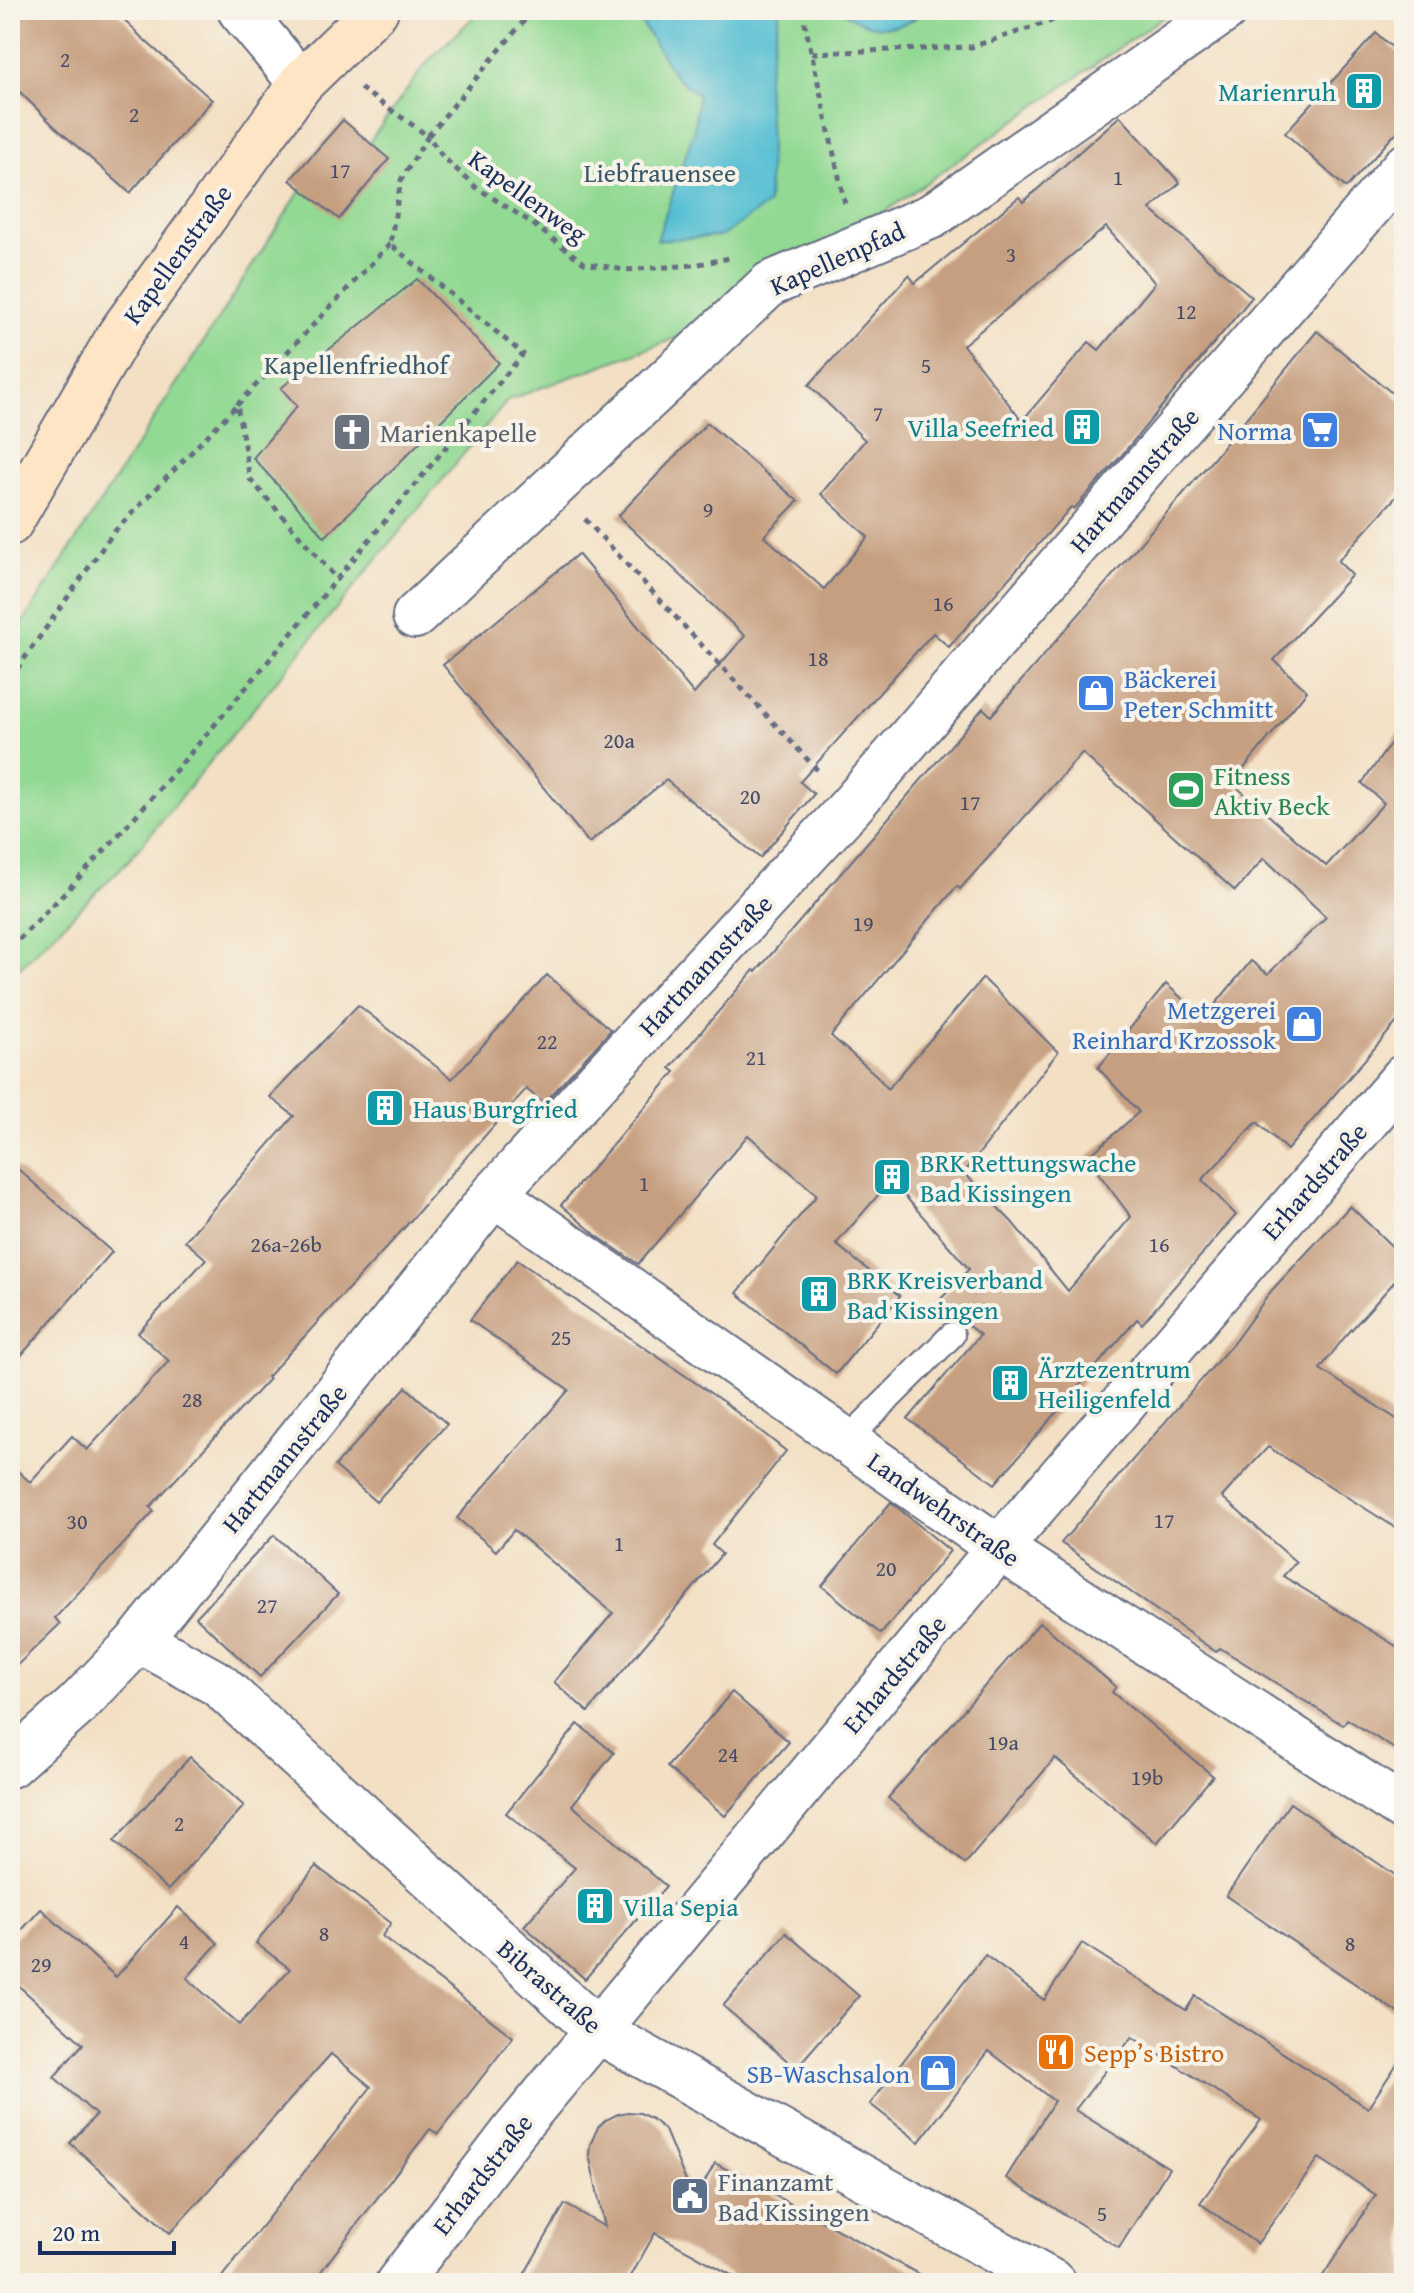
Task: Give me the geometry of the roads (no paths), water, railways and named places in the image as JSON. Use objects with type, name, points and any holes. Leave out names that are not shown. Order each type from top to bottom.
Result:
[{"type":"street","points":[[240,10],[312,71]]},
{"type":"street","name":"Kapellenstraße","points":[[10,523],[120,334],[312,71],[376,10]]},
{"type":"street","name":"Kapellenpfad","points":[[415,616],[770,284],[932,216],[1225,10]]},
{"type":"street","name":"Hartmannstraße","points":[[10,1765],[77,1705],[139,1640],[494,1194],[851,806],[1404,167]]},
{"type":"street","name":"Erhardstraße","points":[[398,2283],[514,2131],[999,1548],[1404,1077]]},
{"type":"street","name":"Landwehrstraße","points":[[494,1194],[999,1548],[1404,1809]]},
{"type":"street","name":"Bibrastraße","points":[[139,1640],[218,1684],[598,2031],[1054,2283]]},
{"type":"lane","points":[[846,1441],[952,1335]]},
{"type":"water","name":"Liebfrauensee","points":[[633,10],[780,10],[767,78],[770,143],[768,204],[722,236],[657,240],[694,130],[698,95],[676,77]]},
{"type":"water","points":[[842,10],[924,10],[905,23],[884,27],[862,22]]},
{"type":"place","name":"Marienruh","points":[[1364,91]]},
{"type":"place","name":"Villa Seefried","points":[[1082,427]]},
{"type":"place","name":"Norma","points":[[1320,430]]},
{"type":"place","name":"Marienkapelle","points":[[352,432]]},
{"type":"place","name":"Bäckerei Peter Schmitt","points":[[1096,693]]},
{"type":"place","name":"Fitness Aktiv Beck","points":[[1186,790]]},
{"type":"place","name":"Metzgerei Reinhard Krzossok","points":[[1304,1024]]},
{"type":"place","name":"Haus Burgfried","points":[[385,1108]]},
{"type":"place","name":"BRK Rettungswache Bad Kissingen","points":[[892,1177]]},
{"type":"place","name":"BRK Kreisverband Bad Kissingen","points":[[819,1294]]},
{"type":"place","name":"Ärztezentrum Heiligenfeld","points":[[1010,1383]]},
{"type":"place","name":"Villa Sepia","points":[[595,1906]]},
{"type":"place","name":"Sepp’s Bistro","points":[[1056,2052]]},
{"type":"place","name":"SB-Waschsalon","points":[[938,2073]]},
{"type":"place","name":"Finanzamt Bad Kissingen","points":[[690,2196]]},
{"type":"park label","name":"Kapellenfriedhof","points":[[356,364]]}]
